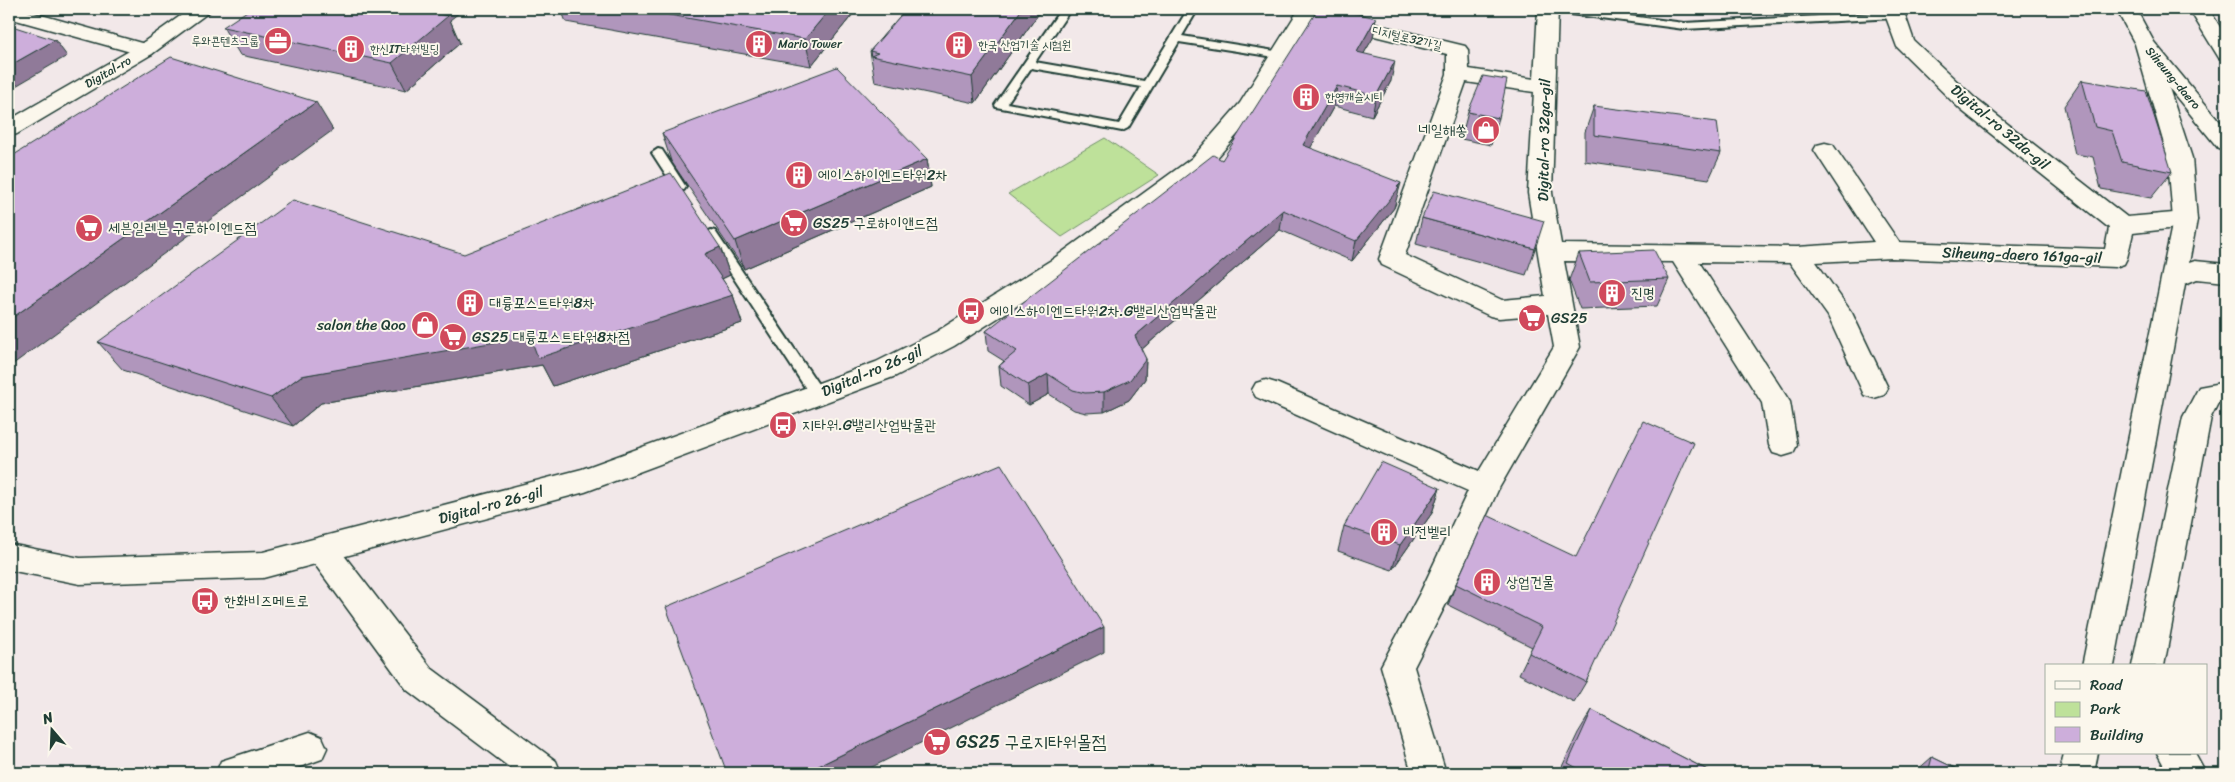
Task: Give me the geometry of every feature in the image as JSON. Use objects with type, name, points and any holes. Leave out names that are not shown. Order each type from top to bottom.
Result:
[{"type":"street","name":"Digital-ro","points":[[9,129],[145,50],[203,9]]},
{"type":"street","name":"Digital-ro 32ga-gil","points":[[1428,773],[1397,666],[1432,600],[1485,486],[1567,347],[1540,193],[1548,9]]},
{"type":"street","name":"Siheung-daero","points":[[2126,9],[2145,44],[2226,142]]},
{"type":"street","points":[[2199,9],[2223,48]]},
{"type":"street","name":"Digital-ro 26-gil","points":[[9,557],[80,571],[263,565],[585,480],[886,369],[945,339],[1062,265],[1200,164],[1249,107],[1308,11]]},
{"type":"street","name":"디지털로32가길","points":[[1308,11],[1458,50],[1458,74]]},
{"type":"street","points":[[9,12],[145,50]]},
{"type":"street","name":"Digital-ro 32da-gil","points":[[1894,12],[1904,43],[1962,98],[2122,226]]},
{"type":"street","points":[[2098,664],[2186,220],[2180,158],[2145,44]]},
{"type":"street","points":[[1544,86],[1458,74],[1391,258],[1499,309],[1560,304]]},
{"type":"street","points":[[1825,150],[1892,250]]},
{"type":"street","points":[[2122,226],[2186,220]]},
{"type":"street","name":"Siheung-daero 161ga-gil","points":[[1550,252],[1797,255],[1892,250],[2115,258],[2122,226]]},
{"type":"street","points":[[1681,254],[1776,402],[1784,445]]},
{"type":"street","points":[[1797,255],[1839,313],[1874,388]]},
{"type":"street","points":[[2173,279],[2195,270],[2226,273]]},
{"type":"street","points":[[1266,390],[1485,486]]},
{"type":"street","points":[[2148,664],[2197,417],[2220,391]]},
{"type":"street","points":[[322,550],[419,679],[544,773]]},
{"type":"street","points":[[233,773],[310,748]]},
{"type":"street","points":[[2077,773],[2081,754]]},
{"type":"street","points":[[2175,754],[2189,773]]},
{"type":"lane","points":[[1066,9],[1000,105],[1122,128],[1193,9]]},
{"type":"lane","name":"Digital-ro 32da-gil","points":[[1555,9],[1684,26],[1894,12]]},
{"type":"lane","points":[[1176,38],[1281,55]]},
{"type":"lane","points":[[1028,64],[1147,85]]},
{"type":"lane","points":[[658,153],[685,195]]},
{"type":"lane","points":[[702,220],[817,394]]},
{"type":"lane","points":[[284,773],[310,748]]},
{"type":"green space","points":[[1105,138],[1159,175],[1062,237],[1008,194]]},
{"type":"building","points":[[250,9],[418,9],[448,16],[392,63],[223,27]]},
{"type":"building","points":[[636,9],[830,9],[805,39]]},
{"type":"building","points":[[906,9],[1022,9],[972,77],[871,56],[878,53],[870,51]]},
{"type":"building","points":[[1318,9],[1338,9],[1376,18],[1357,52],[1395,61],[1376,96],[1337,86],[1303,145],[1401,183],[1356,241],[1283,210],[1135,336],[1146,359],[1130,380],[1104,392],[1085,393],[1073,390],[1048,374],[1028,385],[999,366],[1017,351],[986,331],[1213,155],[1222,160]]},
{"type":"building","points":[[9,25],[55,40],[9,66]]},
{"type":"building","points":[[171,57],[316,102],[9,320],[9,158]]},
{"type":"building","name":"에이스하이엔드타워2차","points":[[837,67],[927,159],[735,241],[662,133]]},
{"type":"building","points":[[1483,76],[1507,80],[1499,118],[1468,112]]},
{"type":"building","points":[[2082,80],[2146,91],[2172,172],[2122,162],[2112,131],[2095,127]]},
{"type":"building","points":[[1594,106],[1717,122],[1721,153],[1594,135]]},
{"type":"building","name":"대륭포스트타워8차","points":[[671,173],[720,247],[705,254],[733,295],[538,358],[530,336],[301,376],[271,398],[98,342],[293,200],[464,254]]},
{"type":"building","points":[[1434,191],[1544,221],[1535,249],[1422,218]]},
{"type":"building","points":[[1654,250],[1669,279],[1590,282],[1579,253]]},
{"type":"building","points":[[1643,421],[1694,443],[1586,682],[1529,653],[1542,627],[1456,584],[1487,515],[1576,557]]},
{"type":"building","points":[[1381,462],[1440,488],[1400,545],[1344,526]]},
{"type":"building","points":[[1001,464],[1104,627],[804,773],[727,773],[666,607]]},
{"type":"building","points":[[1592,710],[1713,773],[1586,773],[1568,763]]},
{"type":"building","points":[[1932,757],[1965,773],[1928,773]]},
{"type":"place","name":"루와콘텐츠그룹","points":[[278,41]]},
{"type":"place","name":"Mario Tower","points":[[759,44]]},
{"type":"place","name":"한국 산업기술 시험원","points":[[959,45]]},
{"type":"place","name":"한신IT타워빌딩","points":[[351,49]]},
{"type":"place","name":"한영캐슬시티","points":[[1306,97]]},
{"type":"place","name":"네일해쏭","points":[[1486,130]]},
{"type":"place","name":"에이스하이엔드타워2차","points":[[799,175]]},
{"type":"place","name":"GS25 구로하이앤드점","points":[[794,223]]},
{"type":"place","name":"세븐일레븐 구로하이엔드점","points":[[89,228]]},
{"type":"place","name":"진명","points":[[1612,293]]},
{"type":"place","name":"대륭포스트타워8차","points":[[470,303]]},
{"type":"place","name":"에이스하이엔드타워2차.G밸리산업박물관","points":[[971,311]]},
{"type":"place","name":"GS25","points":[[1532,318]]},
{"type":"place","name":"salon the Qoo","points":[[425,325]]},
{"type":"place","name":"GS25 대륭포스트타워8차점","points":[[453,337]]},
{"type":"place","name":"지타워.G밸리산업박물관","points":[[783,425]]},
{"type":"place","name":"비전벨리","points":[[1384,532]]},
{"type":"place","name":"상업건물","points":[[1487,582]]},
{"type":"place","name":"한화비즈메트로","points":[[205,601]]},
{"type":"place","name":"GS25 구로지타워몰점","points":[[937,742]]}]
